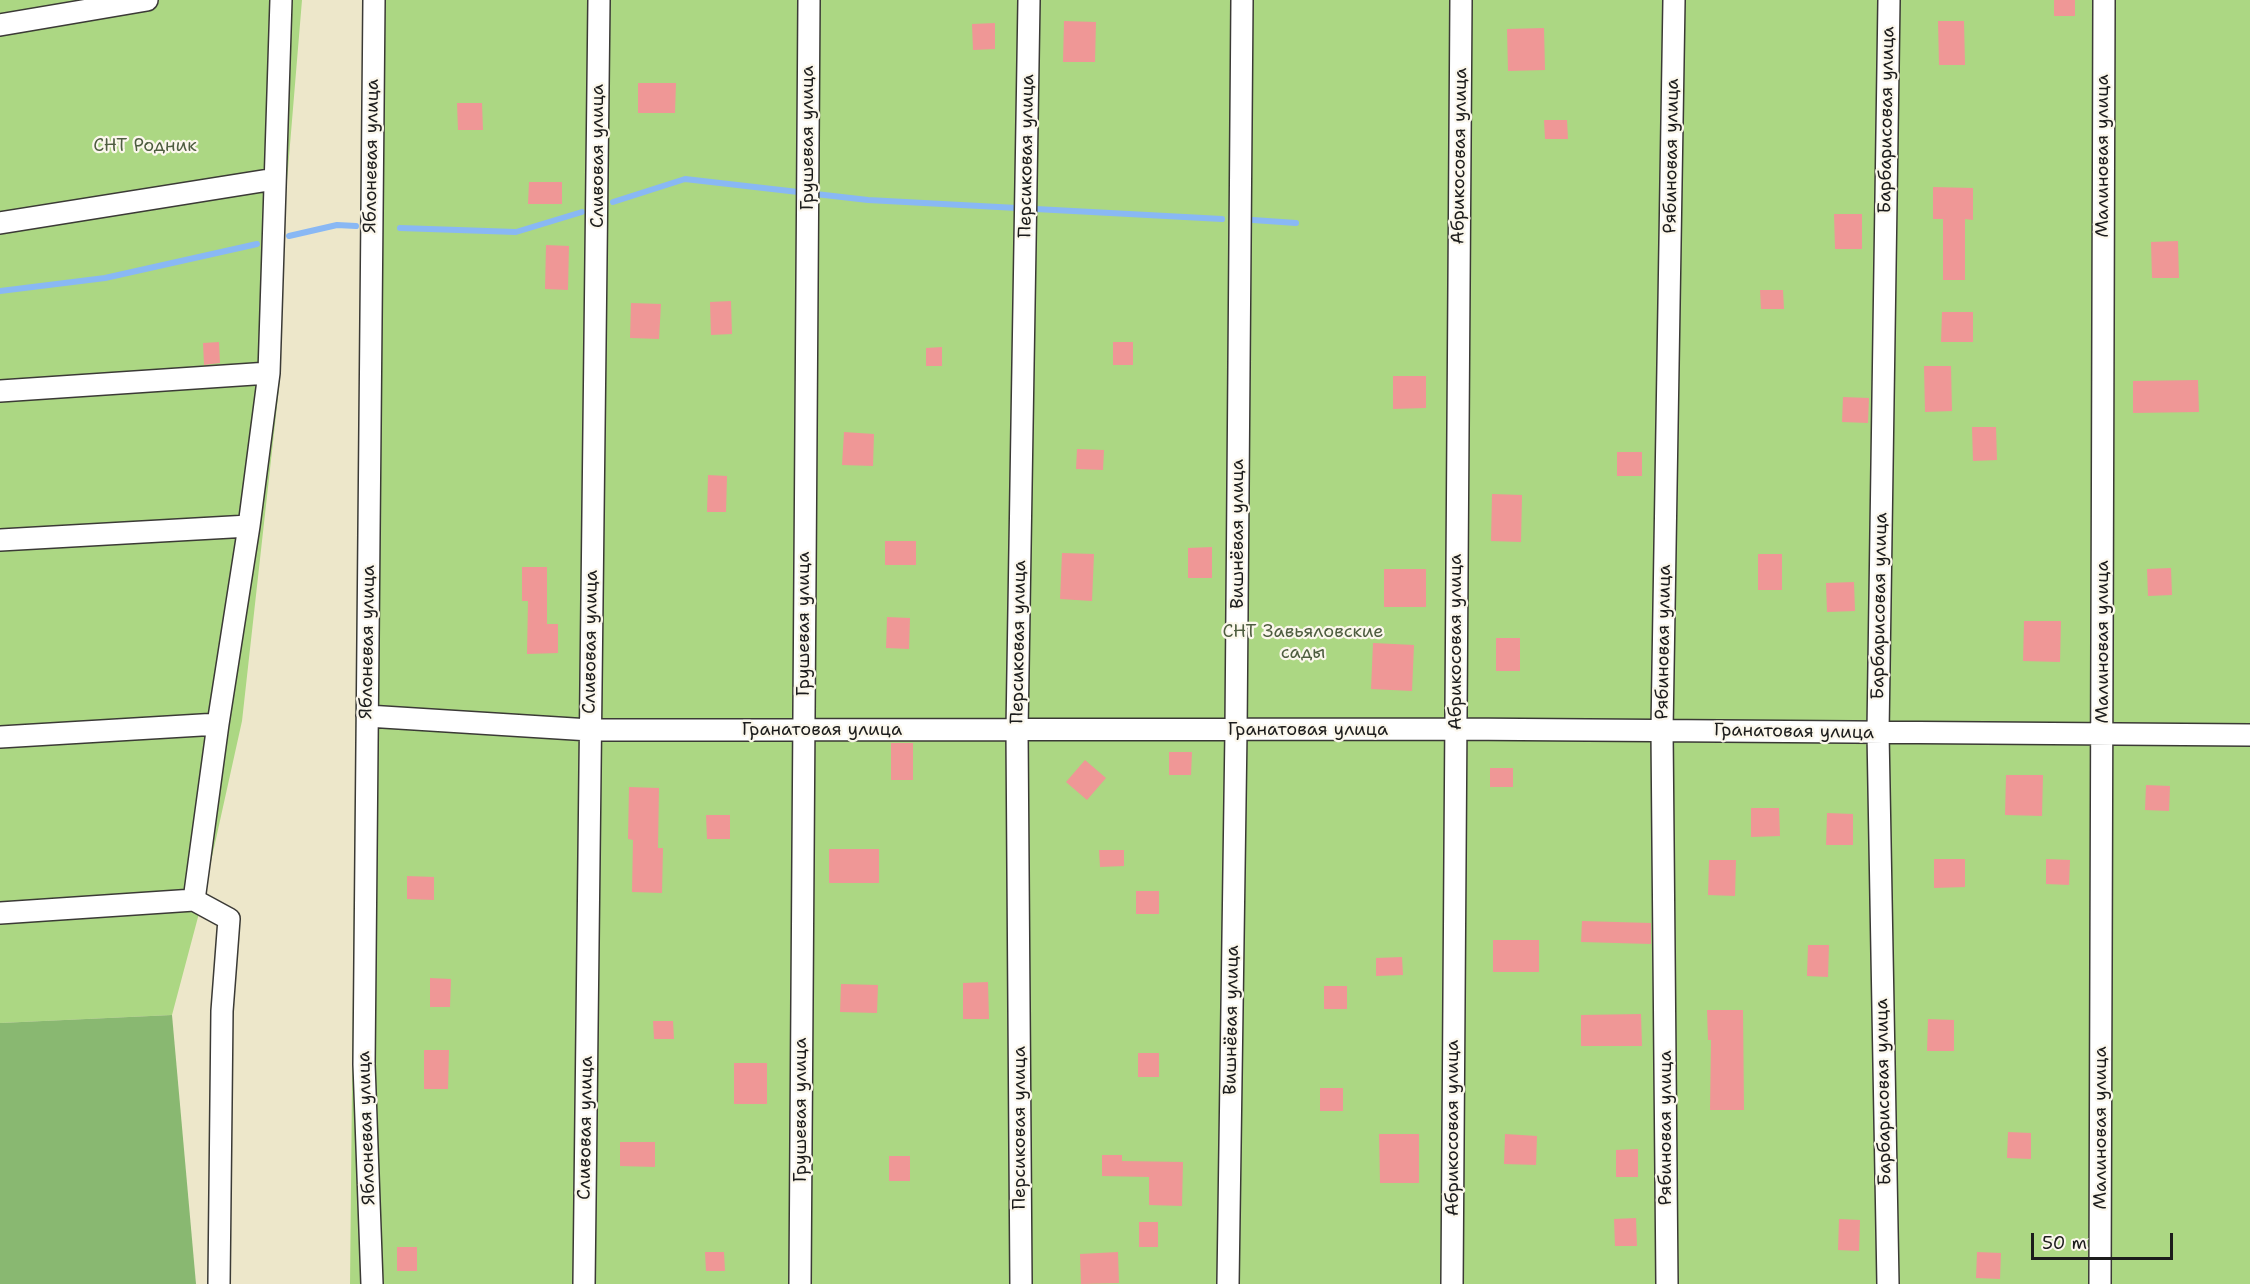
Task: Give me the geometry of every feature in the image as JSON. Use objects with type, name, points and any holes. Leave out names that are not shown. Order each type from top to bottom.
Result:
[{"type":"street","points":[[0,25],[147,0]]},
{"type":"street","points":[[194,900],[269,373],[281,0]]},
{"type":"street","name":"Яблоневая улица","points":[[372,1284],[364,1064],[374,0]]},
{"type":"street","name":"Сливовая улица","points":[[584,1284],[598,0]]},
{"type":"street","name":"Грушевая улица","points":[[800,1284],[809,0]]},
{"type":"street","name":"Персиковая улица","points":[[1021,1284],[1017,730],[1029,0]]},
{"type":"street","name":"Вишнёвая улица","points":[[1228,1284],[1236,730],[1242,0]]},
{"type":"street","name":"Абрикосовая улица","points":[[1452,1284],[1461,0]]},
{"type":"street","name":"Рябиновая улица","points":[[1667,1284],[1662,730],[1674,0]]},
{"type":"street","name":"Барбарисовая улица","points":[[1888,1284],[1878,732],[1889,0]]},
{"type":"street","name":"Малиновая улица","points":[[2100,1284],[2104,0]]},
{"type":"street","points":[[0,223],[275,179]]},
{"type":"street","points":[[0,391],[269,373]]},
{"type":"street","points":[[0,540],[249,526]]},
{"type":"street","name":"Гранатовая улица","points":[[367,716],[590,730],[1455,729],[2250,735]]},
{"type":"street","points":[[0,737],[218,724]]},
{"type":"street","points":[[0,913],[194,900],[229,920],[222,1011],[219,1284]]},
{"type":"green space","name":"СНТ Родник","points":[[0,0],[302,0],[284,217],[280,379],[242,721],[202,902],[172,1015],[0,1023]]},
{"type":"green space","name":"СНТ Завьяловские сады","points":[[363,0],[2250,0],[2250,1284],[350,1284]]},
{"type":"green space","points":[[172,1015],[196,1284],[0,1284],[0,1023]]},
{"type":"building","points":[[2054,0],[2075,0],[2075,16],[2054,16]]},
{"type":"building","points":[[1064,21],[1096,22],[1095,62],[1063,62]]},
{"type":"building","points":[[1938,21],[1964,21],[1965,65],[1939,65]]},
{"type":"building","points":[[995,23],[995,49],[973,50],[972,24]]},
{"type":"building","points":[[1544,28],[1545,70],[1508,71],[1507,29]]},
{"type":"building","points":[[638,83],[676,83],[675,113],[638,113]]},
{"type":"building","points":[[457,103],[482,103],[483,130],[458,130]]},
{"type":"building","points":[[1544,120],[1567,120],[1568,139],[1545,139]]},
{"type":"building","points":[[529,182],[562,182],[562,204],[528,204]]},
{"type":"building","points":[[1933,187],[1973,188],[1973,220],[1965,219],[1965,280],[1943,280],[1943,219],[1933,219]]},
{"type":"building","points":[[1834,214],[1862,214],[1862,249],[1835,249]]},
{"type":"building","points":[[2178,241],[2179,278],[2152,278],[2151,242]]},
{"type":"building","points":[[546,245],[569,246],[568,290],[545,289]]},
{"type":"building","points":[[1760,290],[1783,290],[1784,309],[1761,309]]},
{"type":"building","points":[[731,301],[732,334],[711,335],[710,302]]},
{"type":"building","points":[[631,303],[661,304],[659,339],[630,338]]},
{"type":"building","points":[[1942,312],[1973,312],[1973,342],[1941,342]]},
{"type":"building","points":[[219,342],[220,363],[204,365],[203,343]]},
{"type":"building","points":[[1113,342],[1133,342],[1133,365],[1113,365]]},
{"type":"building","points":[[942,347],[942,366],[926,366],[926,348]]},
{"type":"building","points":[[1924,366],[1951,366],[1952,411],[1925,412]]},
{"type":"building","points":[[1393,376],[1426,376],[1426,408],[1393,409]]},
{"type":"building","points":[[2198,380],[2199,412],[2133,413],[2133,381]]},
{"type":"building","points":[[1843,397],[1869,398],[1868,423],[1842,422]]},
{"type":"building","points":[[1972,427],[1996,427],[1997,460],[1973,461]]},
{"type":"building","points":[[844,432],[874,434],[873,466],[842,465]]},
{"type":"building","points":[[1077,449],[1104,450],[1103,470],[1076,469]]},
{"type":"building","points":[[1617,452],[1642,452],[1642,476],[1617,476]]},
{"type":"building","points":[[708,475],[727,476],[726,512],[707,512]]},
{"type":"building","points":[[1492,494],[1522,495],[1521,542],[1491,541]]},
{"type":"building","points":[[885,541],[916,541],[916,565],[885,565]]},
{"type":"building","points":[[1212,547],[1212,578],[1188,578],[1188,548]]},
{"type":"building","points":[[1062,553],[1094,554],[1092,601],[1060,599]]},
{"type":"building","points":[[1758,554],[1782,554],[1782,590],[1758,590]]},
{"type":"building","points":[[522,567],[547,567],[547,624],[558,624],[558,653],[527,654],[528,601],[522,601]]},
{"type":"building","points":[[2171,568],[2172,595],[2148,596],[2147,569]]},
{"type":"building","points":[[1384,569],[1426,569],[1426,607],[1384,607]]},
{"type":"building","points":[[1854,582],[1855,611],[1827,612],[1826,583]]},
{"type":"building","points":[[887,617],[910,618],[909,649],[886,648]]},
{"type":"building","points":[[2024,621],[2061,621],[2060,662],[2023,661]]},
{"type":"building","points":[[1496,638],[1520,638],[1520,671],[1496,671]]},
{"type":"building","points":[[1373,643],[1414,645],[1412,691],[1371,689]]},
{"type":"building","points":[[891,743],[913,743],[913,780],[891,780]]},
{"type":"building","points":[[1169,752],[1192,752],[1191,775],[1169,775]]},
{"type":"building","points":[[1085,760],[1106,778],[1087,800],[1066,782]]},
{"type":"building","points":[[1490,768],[1513,768],[1513,787],[1490,787]]},
{"type":"building","points":[[2006,775],[2043,775],[2042,816],[2005,815]]},
{"type":"building","points":[[2146,785],[2170,786],[2169,811],[2145,810]]},
{"type":"building","points":[[629,787],[659,788],[658,848],[663,848],[662,893],[632,892],[633,840],[628,839]]},
{"type":"building","points":[[1751,808],[1779,808],[1780,836],[1751,837]]},
{"type":"building","points":[[1827,813],[1853,814],[1853,845],[1826,845]]},
{"type":"building","points":[[706,815],[730,815],[730,839],[707,839]]},
{"type":"building","points":[[829,849],[879,849],[879,883],[829,883]]},
{"type":"building","points":[[1099,850],[1124,850],[1124,866],[1100,867]]},
{"type":"building","points":[[1934,859],[1965,859],[1965,887],[1934,888]]},
{"type":"building","points":[[2046,859],[2070,860],[2069,885],[2046,884]]},
{"type":"building","points":[[1709,860],[1736,860],[1735,896],[1708,895]]},
{"type":"building","points":[[407,876],[434,877],[434,900],[407,899]]},
{"type":"building","points":[[1136,891],[1159,891],[1159,914],[1136,914]]},
{"type":"building","points":[[1582,921],[1651,923],[1651,944],[1581,942]]},
{"type":"building","points":[[1493,940],[1539,940],[1539,972],[1493,972]]},
{"type":"building","points":[[1808,945],[1829,945],[1828,977],[1807,976]]},
{"type":"building","points":[[1402,957],[1403,975],[1376,976],[1376,958]]},
{"type":"building","points":[[430,978],[451,979],[450,1007],[430,1007]]},
{"type":"building","points":[[988,982],[989,1019],[963,1019],[963,983]]},
{"type":"building","points":[[841,984],[878,985],[877,1013],[840,1012]]},
{"type":"building","points":[[1324,986],[1347,986],[1347,1009],[1324,1009]]},
{"type":"building","points":[[1707,1010],[1743,1010],[1744,1110],[1710,1110],[1711,1040],[1708,1040]]},
{"type":"building","points":[[1641,1014],[1642,1046],[1581,1046],[1581,1015]]},
{"type":"building","points":[[1928,1019],[1954,1020],[1954,1051],[1927,1051]]},
{"type":"building","points":[[653,1021],[673,1021],[674,1039],[654,1039]]},
{"type":"building","points":[[424,1050],[449,1050],[448,1089],[424,1089]]},
{"type":"building","points":[[1138,1053],[1159,1053],[1159,1077],[1138,1077]]},
{"type":"building","points":[[734,1063],[767,1063],[767,1104],[734,1104]]},
{"type":"building","points":[[1320,1088],[1343,1088],[1343,1111],[1320,1111]]},
{"type":"building","points":[[2008,1132],[2031,1133],[2031,1159],[2007,1158]]},
{"type":"building","points":[[1379,1134],[1419,1134],[1419,1183],[1380,1183]]},
{"type":"building","points":[[1505,1134],[1537,1136],[1536,1165],[1504,1164]]},
{"type":"building","points":[[620,1142],[655,1142],[655,1167],[620,1166]]},
{"type":"building","points":[[1638,1149],[1638,1177],[1616,1177],[1616,1150]]},
{"type":"building","points":[[1102,1155],[1122,1155],[1122,1161],[1183,1162],[1182,1206],[1149,1205],[1149,1177],[1102,1176]]},
{"type":"building","points":[[889,1156],[910,1156],[910,1181],[889,1181]]},
{"type":"building","points":[[1636,1218],[1637,1246],[1615,1246],[1614,1219]]},
{"type":"building","points":[[1839,1219],[1860,1220],[1859,1251],[1838,1250]]},
{"type":"building","points":[[1139,1222],[1158,1222],[1158,1247],[1139,1247]]},
{"type":"building","points":[[397,1247],[417,1247],[417,1271],[397,1271]]},
{"type":"building","points":[[705,1252],[724,1252],[725,1271],[706,1271]]},
{"type":"building","points":[[1118,1252],[1119,1283],[1081,1284],[1080,1254]]},
{"type":"building","points":[[1977,1252],[2001,1253],[2000,1279],[1976,1278]]},
{"type":"waterway","points":[[613,202],[685,179],[868,200],[1222,219]]},
{"type":"waterway","points":[[400,228],[516,232],[582,212]]},
{"type":"waterway","points":[[1253,220],[1296,223]]},
{"type":"waterway","points":[[289,236],[337,225],[356,226]]},
{"type":"waterway","points":[[0,291],[105,278],[257,244]]}]
